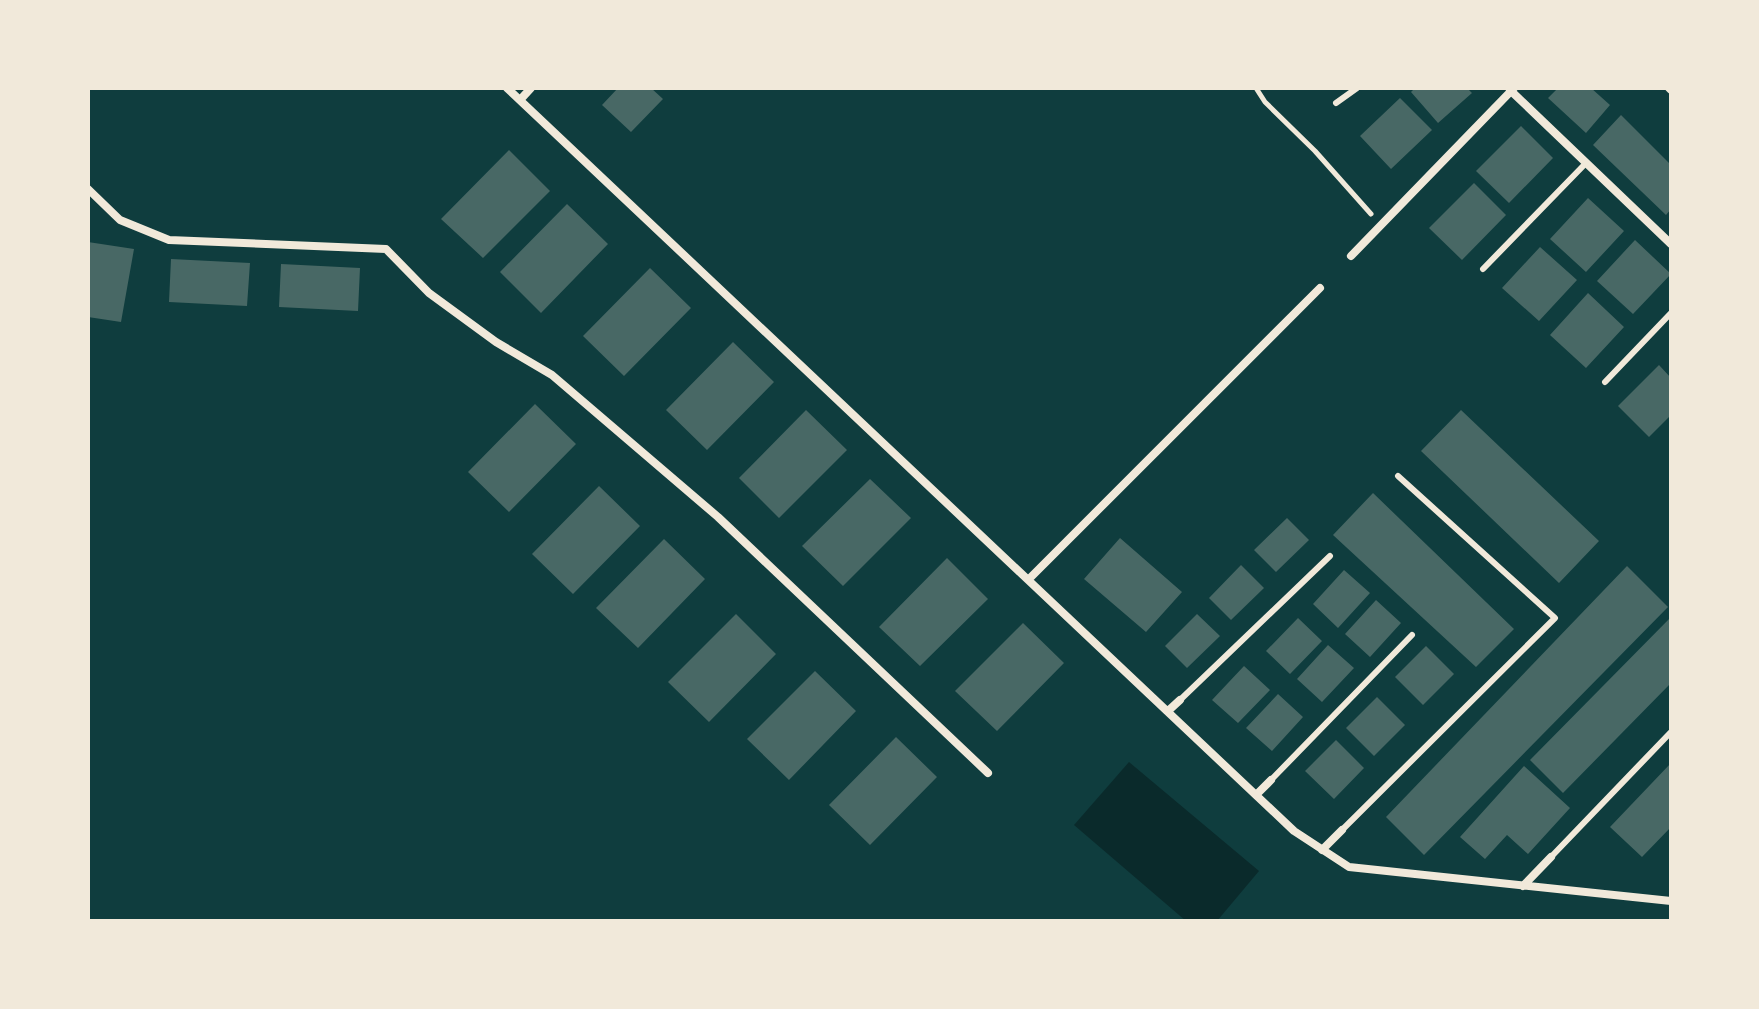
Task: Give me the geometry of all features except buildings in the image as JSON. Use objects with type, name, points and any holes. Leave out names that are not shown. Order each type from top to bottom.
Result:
[{"type":"street","points":[[507,88],[1294,831],[1349,867],[1671,901]]},
{"type":"street","points":[[520,100],[531,88]]},
{"type":"street","points":[[1351,256],[1511,89],[1671,244]]},
{"type":"street","points":[[88,189],[120,220],[169,240],[386,249],[429,293],[496,342],[552,375],[718,517],[988,773]]},
{"type":"street","points":[[1029,579],[1320,288]]},
{"type":"street","points":[[1168,711],[1180,700]]},
{"type":"street","points":[[1256,795],[1271,780]]},
{"type":"street","points":[[1322,850],[1342,830]]},
{"type":"street","points":[[1523,886],[1551,857]]},
{"type":"lane","points":[[1336,103],[1357,88]]},
{"type":"lane","points":[[1483,269],[1586,163]]},
{"type":"lane","points":[[1605,382],[1671,313]]},
{"type":"lane","points":[[1342,830],[1555,618],[1398,476]]},
{"type":"lane","points":[[1180,700],[1330,556]]},
{"type":"lane","points":[[1271,780],[1412,635]]},
{"type":"lane","points":[[1551,857],[1671,732]]},
{"type":"path","points":[[1256,88],[1265,102],[1315,151],[1381,225]]},
{"type":"water","points":[[1129,762],[1259,871],[1217,921],[1186,921],[1074,825]]}]
